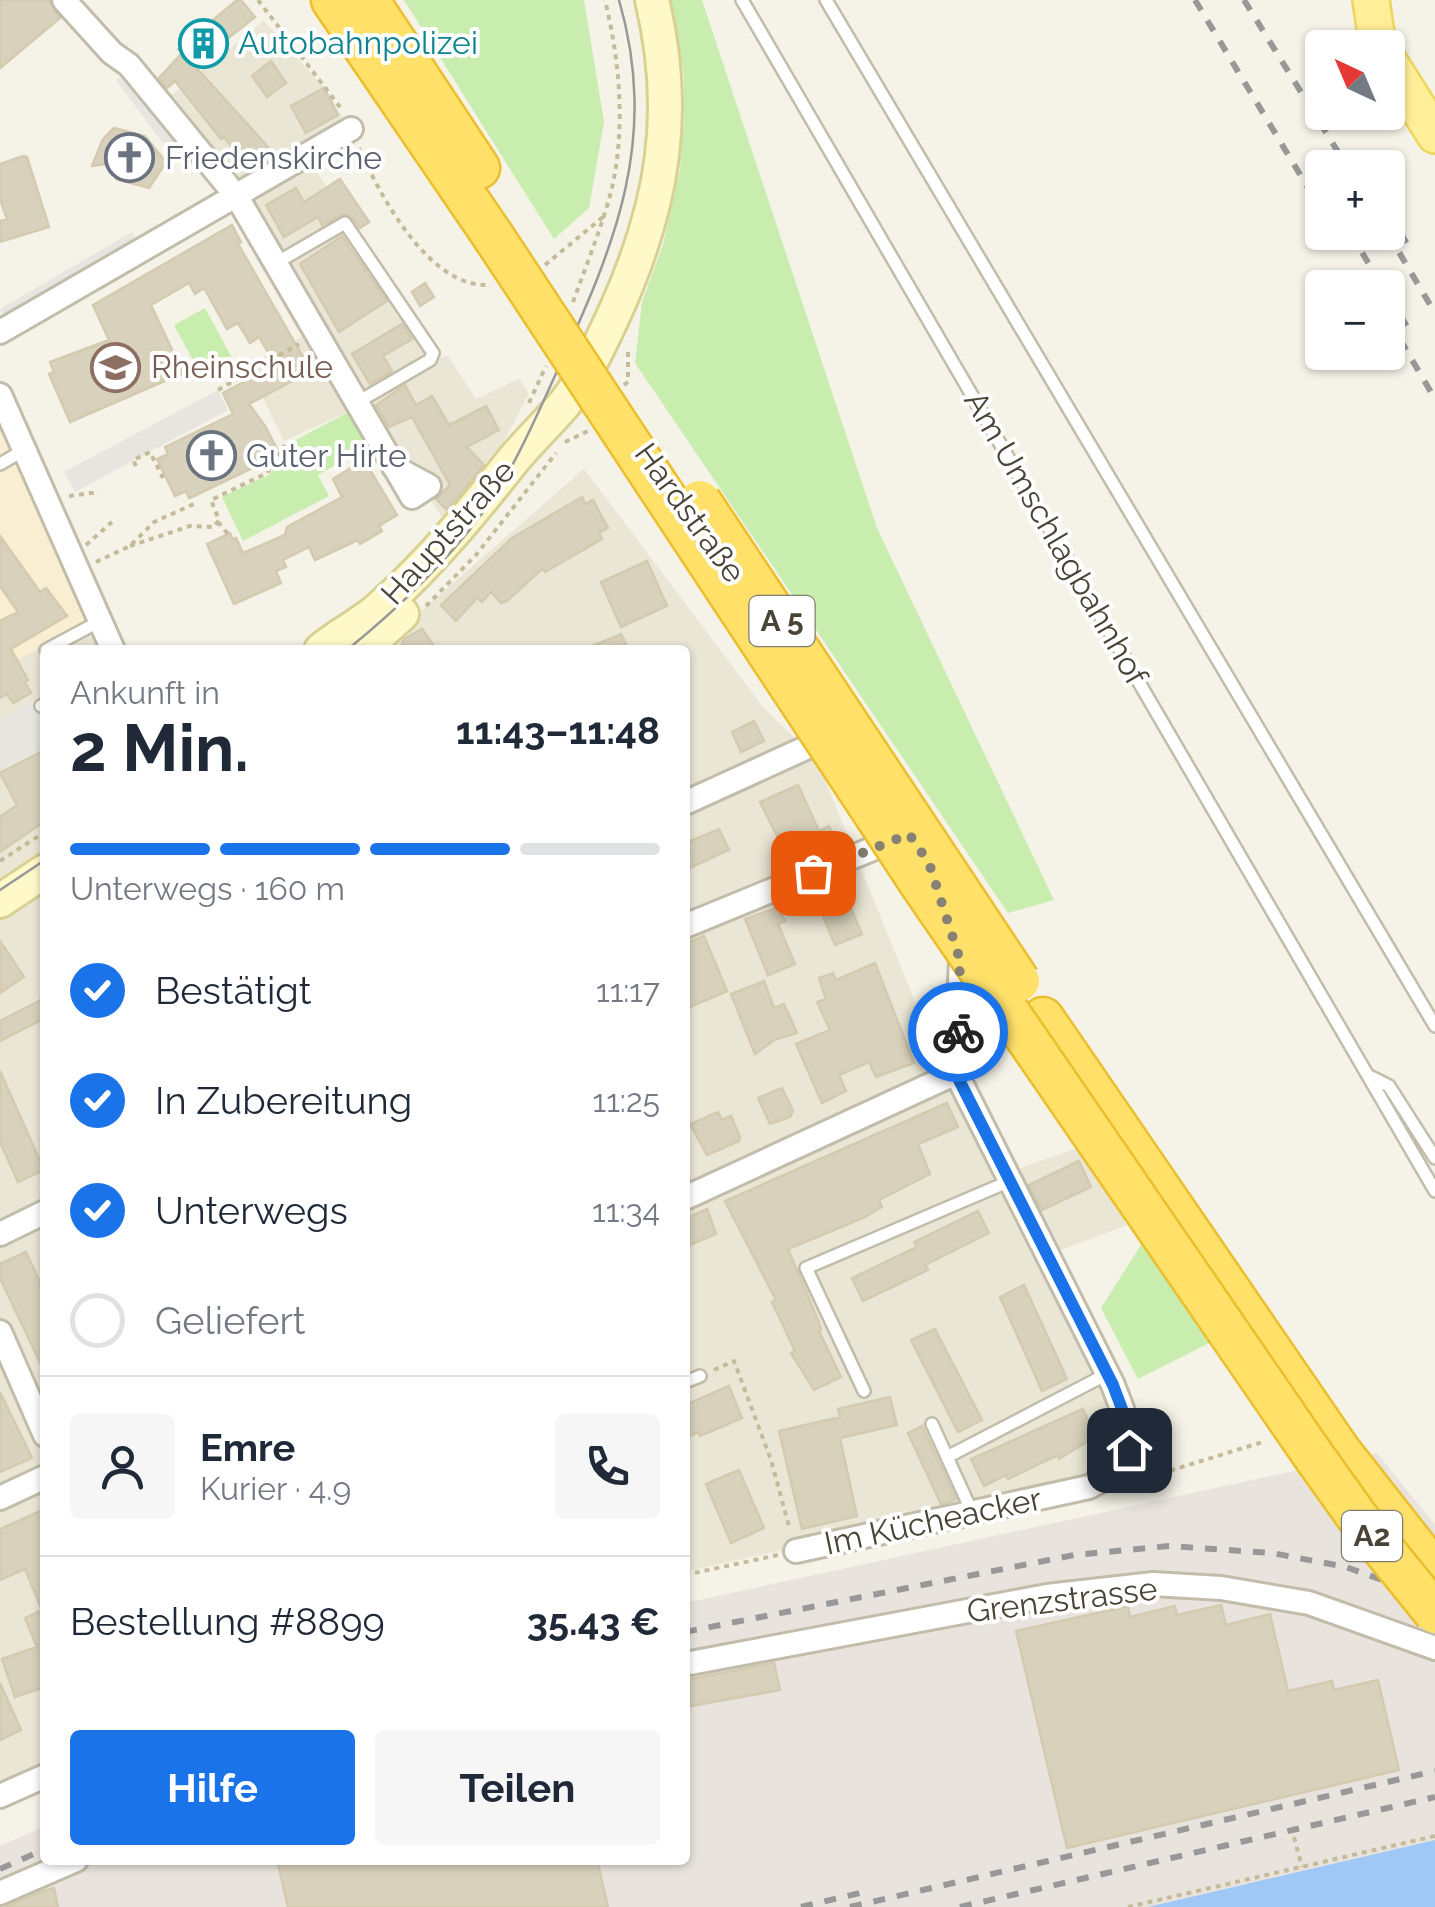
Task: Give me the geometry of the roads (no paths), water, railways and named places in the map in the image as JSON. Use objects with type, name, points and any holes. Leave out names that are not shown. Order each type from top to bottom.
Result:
[{"type":"highway","name":"A 5","points":[[332,0],[505,231]]},
{"type":"highway","name":"A 5","points":[[368,0],[404,54],[505,231],[922,886],[1326,1453]]},
{"type":"highway","name":"A2","points":[[1326,1453],[1435,1572]]},
{"type":"highway","name":"A2","points":[[1326,1453],[1358,1518],[1435,1613]]},
{"type":"main road","name":"Hauptstraße","points":[[327,645],[374,613],[419,570],[565,402],[603,338],[655,202],[664,157],[666,84],[652,0]]},
{"type":"main road","points":[[1372,0],[1376,30]]},
{"type":"main road","points":[[1405,87],[1435,136]]},
{"type":"main road","name":"Hauptstraße","points":[[370,645],[448,568],[506,501],[562,419],[565,402]]},
{"type":"main road","points":[[0,876],[40,850]]},
{"type":"main road","points":[[0,900],[40,874]]},
{"type":"street","points":[[64,0],[132,68],[237,197],[394,467]]},
{"type":"street","points":[[0,332],[350,129]]},
{"type":"street","points":[[0,395],[111,645]]},
{"type":"street","name":"Hardstraße","points":[[565,402],[614,420],[652,450],[929,863],[960,960],[956,1074],[1107,1374],[1128,1425],[1129,1450],[1123,1466]]},
{"type":"street","points":[[690,801],[840,732]]},
{"type":"street","points":[[690,924],[909,834]]},
{"type":"street","points":[[690,1189],[956,1074]]},
{"type":"street","points":[[0,1234],[40,1214]]},
{"type":"street","points":[[0,1332],[40,1424]]},
{"type":"street","name":"Im Kücheacker","points":[[796,1551],[1088,1487],[1123,1466]]},
{"type":"street","points":[[0,1498],[40,1479]]},
{"type":"street","name":"Grenzstrasse","points":[[690,1663],[1066,1593],[1153,1584],[1221,1588],[1309,1603],[1435,1648]]},
{"type":"street","points":[[0,1796],[40,1778]]},
{"type":"street","points":[[0,1892],[64,1865]]},
{"type":"lane","points":[[384,0],[404,54]]},
{"type":"lane","name":"Am Umschlagbahnhof","points":[[742,0],[1370,1076]]},
{"type":"lane","points":[[826,0],[1435,1026]]},
{"type":"lane","points":[[276,263],[344,223],[433,352],[430,360],[356,403]]},
{"type":"lane","points":[[0,464],[24,450]]},
{"type":"lane","points":[[55,645],[100,621]]},
{"type":"lane","points":[[1370,1076],[1389,1086],[1435,1158]]},
{"type":"lane","points":[[1370,1076],[1435,1192]]},
{"type":"lane","points":[[864,1391],[806,1268],[1010,1181]]},
{"type":"lane","points":[[947,1457],[1107,1374]]},
{"type":"lane","points":[[690,1380],[700,1376]]},
{"type":"lane","points":[[932,1424],[972,1512]]},
{"type":"water","points":[[1435,1840],[1435,1907],[1148,1907]]},
{"type":"tram line","points":[[353,645],[418,586],[481,515],[524,443],[580,321],[614,233],[633,144],[635,98],[619,0]]},
{"type":"tram line","points":[[0,890],[40,863]]},
{"type":"railway","points":[[1195,0],[1305,183]]},
{"type":"railway","points":[[1244,0],[1337,150]]},
{"type":"railway","points":[[1361,250],[1372,270]]},
{"type":"railway","points":[[1398,250],[1435,313]]},
{"type":"railway","points":[[1405,323],[1409,330]]},
{"type":"railway","points":[[1405,348],[1435,399]]},
{"type":"railway","points":[[690,1631],[1074,1555],[1169,1546],[1272,1553],[1346,1567],[1435,1599]]},
{"type":"railway","points":[[850,1907],[1435,1771]]},
{"type":"railway","points":[[960,1907],[1435,1797]]},
{"type":"railway","points":[[0,1869],[40,1851]]},
{"type":"railway","points":[[801,1907],[864,1892]]},
{"type":"place","name":"Autobahnpolizei","points":[[203,43]]},
{"type":"place","name":"Friedenskirche","points":[[130,158]]},
{"type":"place","name":"Rheinschule","points":[[116,367]]},
{"type":"place","name":"Guter Hirte","points":[[211,456]]}]
